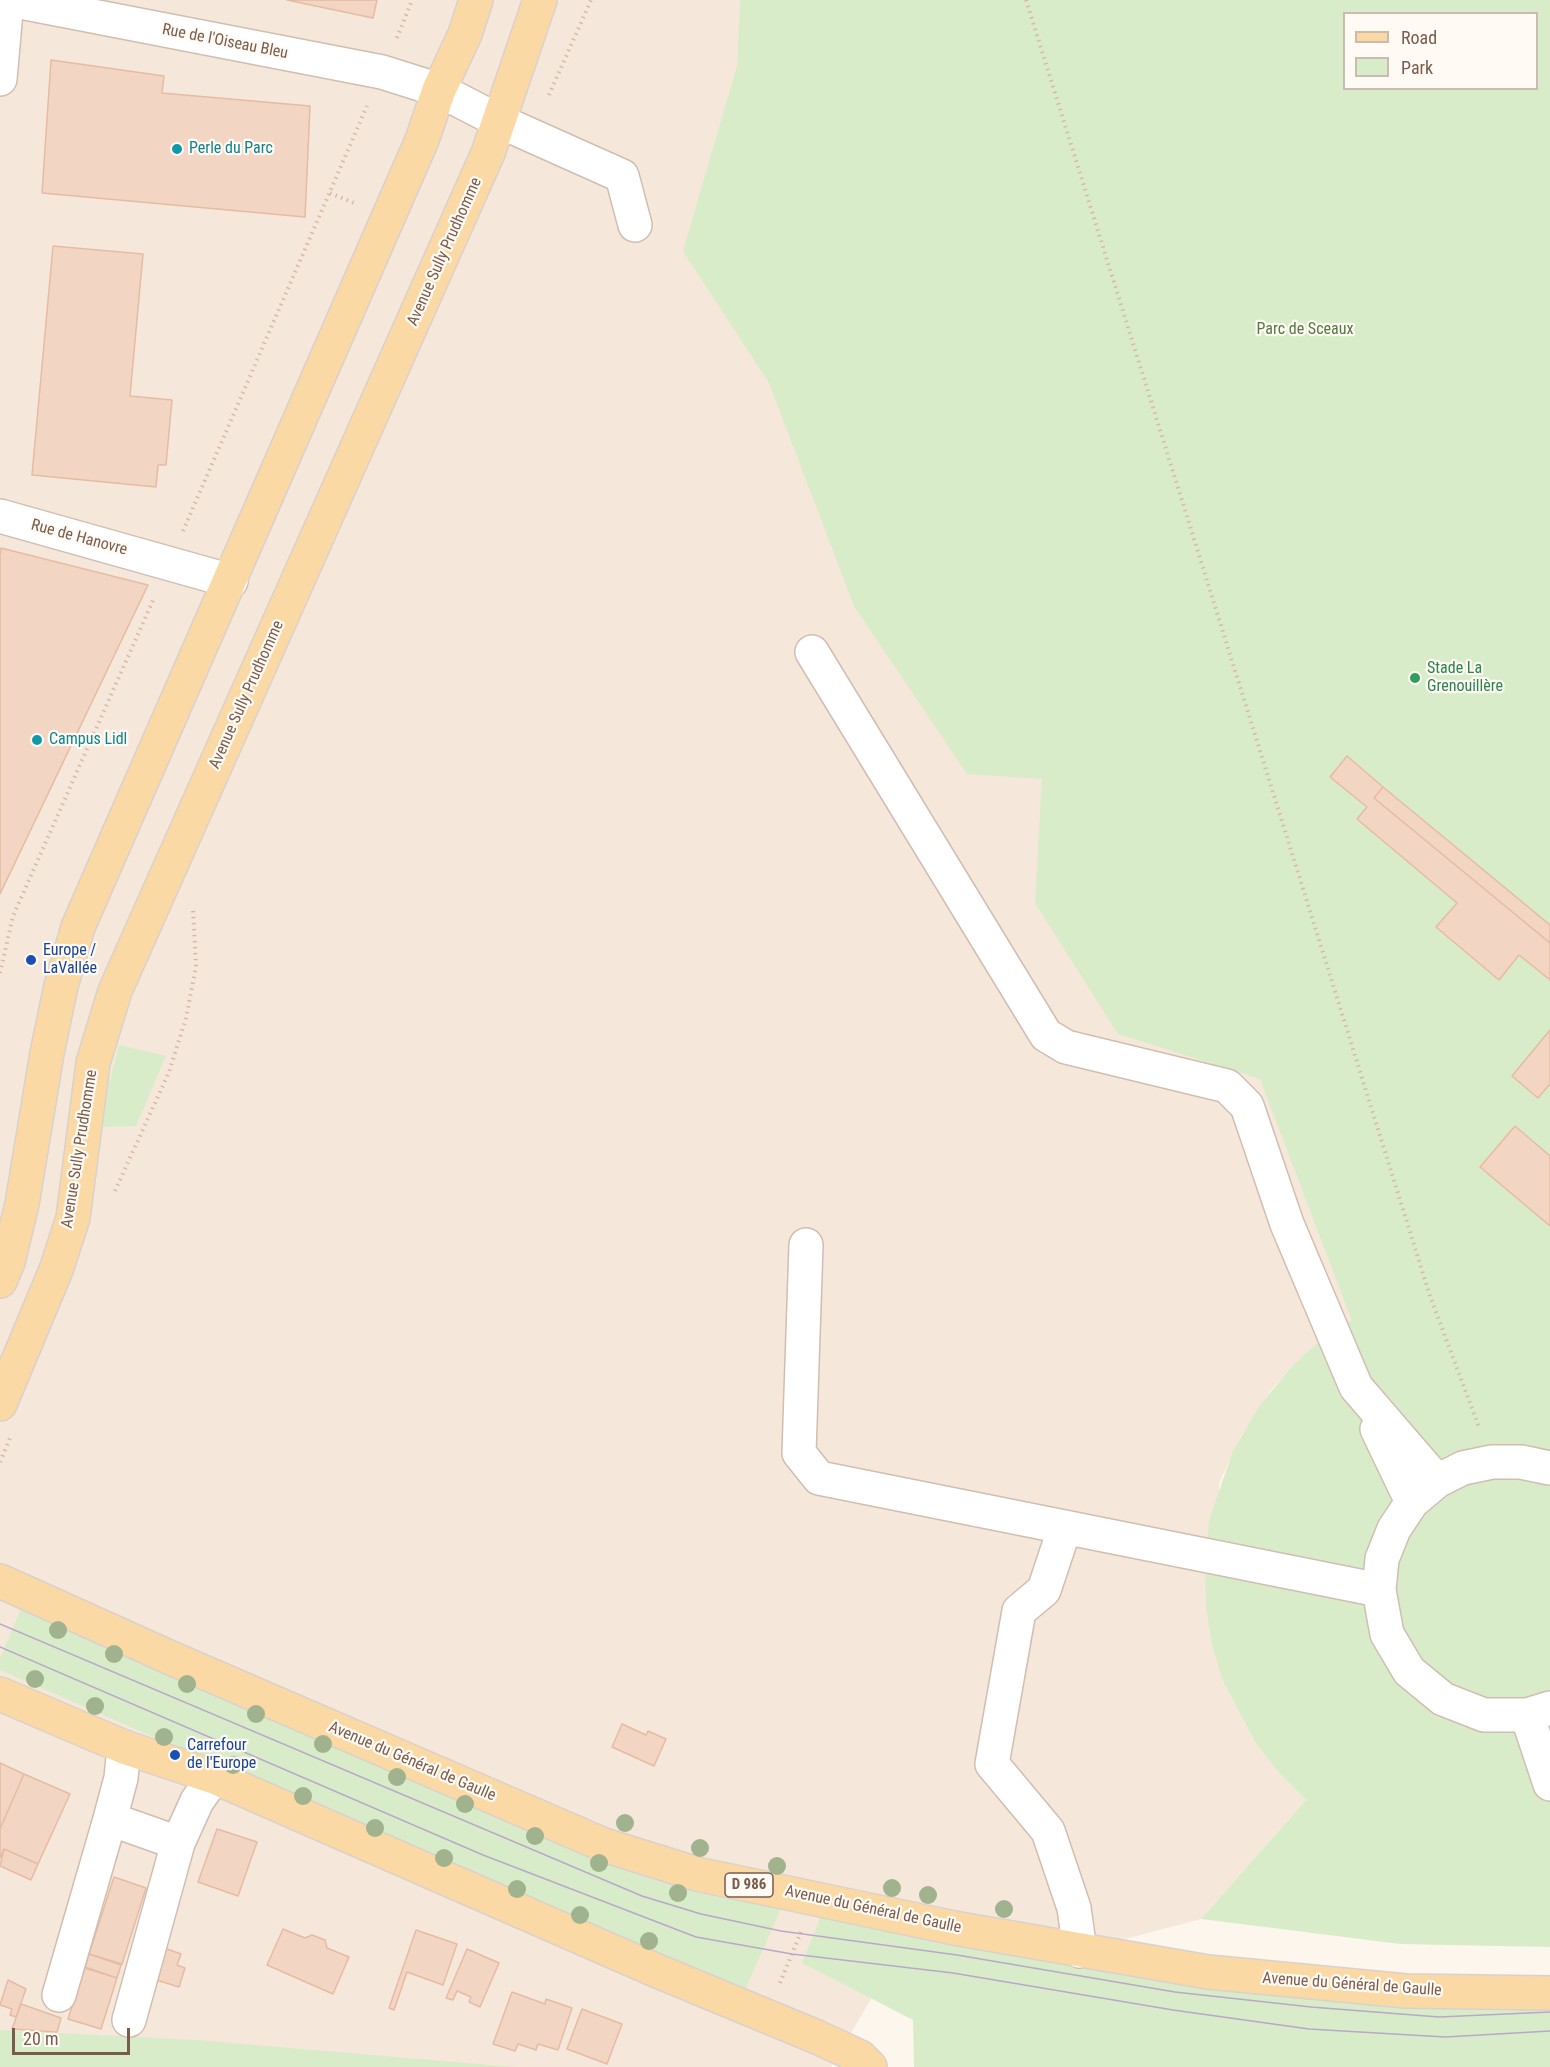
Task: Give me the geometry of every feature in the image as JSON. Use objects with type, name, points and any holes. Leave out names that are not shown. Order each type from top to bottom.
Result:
[{"type":"main road","points":[[0,1281],[8,1262],[22,1204],[61,986],[78,927],[422,140],[439,90],[465,34],[476,0]]},
{"type":"main road","name":"Avenue Sully Prudhomme","points":[[7,1416],[73,1218],[93,1063],[115,991],[349,471],[488,153],[540,0]]},
{"type":"main road","name":"Avenue du Général de Gaulle","points":[[0,1581],[171,1658],[604,1845],[696,1875],[817,1897],[954,1928],[1208,1972],[1308,1984],[1418,1992],[1550,1993]]},
{"type":"main road","points":[[0,1694],[124,1748],[214,1777],[655,1970],[767,2015],[860,2057],[870,2067]]},
{"type":"street","name":"Rue de l'Oiseau Bleu","points":[[8,0],[382,72],[439,90],[499,121],[622,176],[634,225]]},
{"type":"street","points":[[0,79],[8,0]]},
{"type":"street","name":"Rue de Hanovre","points":[[0,516],[231,581]]},
{"type":"street","points":[[812,652],[1047,1035],[1066,1047],[1227,1086],[1247,1106],[1287,1224],[1356,1387],[1412,1502]]},
{"type":"street","points":[[806,1245],[799,1453],[819,1478],[1379,1590]]},
{"type":"street","points":[[1356,1387],[1437,1481]]},
{"type":"street","points":[[1550,1468],[1521,1462],[1492,1462],[1463,1468],[1437,1481],[1412,1502],[1394,1528],[1382,1559],[1379,1590],[1387,1634],[1409,1671],[1443,1699],[1484,1715],[1539,1712],[1550,1784]]},
{"type":"street","points":[[1065,1527],[1044,1590],[1019,1611],[992,1764],[1048,1831],[1074,1908],[1080,1951]]},
{"type":"street","points":[[59,1995],[121,1778],[124,1748]]},
{"type":"street","points":[[129,2020],[178,1843],[197,1801],[214,1777]]},
{"type":"street","points":[[110,1819],[178,1843]]},
{"type":"path","points":[[1026,0],[1430,1296],[1492,1462]]},
{"type":"path","points":[[330,193],[382,72]]},
{"type":"path","points":[[111,1201],[169,1072],[186,1018],[196,967],[194,900]]},
{"type":"path","points":[[0,1462],[7,1416]]},
{"type":"path","points":[[767,2015],[817,1897]]},
{"type":"shaded area","points":[[0,0],[947,0],[1353,1321],[1337,1327],[1287,1372],[1272,1389],[1240,1438],[1219,1483],[1223,1681],[1256,1744],[1280,1774],[1306,1800],[1201,1919],[1080,1951],[882,1980],[831,2067],[0,2067]]},
{"type":"green space","name":"Parc de Sceaux","points":[[740,0],[1550,0],[1550,1947],[1400,1944],[1201,1919],[1306,1800],[1280,1774],[1256,1744],[1223,1681],[1212,1645],[1206,1607],[1205,1559],[1210,1517],[1233,1451],[1258,1408],[1287,1372],[1309,1350],[1337,1327],[1352,1321],[1260,1079],[1118,1034],[1035,903],[1042,779],[967,774],[854,606],[769,383],[683,251],[737,66]]},
{"type":"green space","points":[[119,1045],[166,1056],[136,1126],[102,1127],[105,1099]]},
{"type":"green space","points":[[22,1607],[636,1874],[688,1889],[781,1908],[743,1995],[0,1670],[0,1658]]},
{"type":"green space","points":[[821,1916],[1550,2004],[1550,2067],[914,2067],[913,2020],[802,1963]]},
{"type":"green space","points":[[0,2030],[196,2040],[514,2067],[0,2067]]},
{"type":"building","points":[[287,0],[377,0],[373,18]]},
{"type":"building","name":"Perle du Parc","points":[[51,60],[164,76],[162,93],[310,106],[305,217],[42,193]]},
{"type":"building","points":[[53,246],[143,254],[130,396],[172,400],[166,465],[158,465],[156,487],[32,475]]},
{"type":"building","name":"Campus Lidl","points":[[1,548],[148,585],[0,894],[0,555]]},
{"type":"building","points":[[1347,756],[1383,787],[1374,798],[1550,943],[1550,980],[1519,955],[1499,980],[1436,927],[1457,903],[1357,819],[1367,807],[1330,777]]},
{"type":"building","points":[[1383,787],[1550,925],[1550,943],[1374,798]]},
{"type":"building","points":[[1550,1030],[1550,1084],[1538,1098],[1512,1076]]},
{"type":"building","points":[[1515,1126],[1550,1156],[1550,1226],[1480,1167]]},
{"type":"building","points":[[622,1724],[646,1735],[648,1731],[666,1739],[654,1766],[612,1747]]},
{"type":"building","points":[[0,1763],[24,1774],[0,1829]]},
{"type":"building","points":[[24,1774],[70,1794],[38,1864],[4,1849],[0,1858],[0,1829]]},
{"type":"building","points":[[217,1829],[257,1842],[238,1896],[198,1882]]},
{"type":"building","points":[[4,1849],[38,1864],[31,1880],[0,1866]]},
{"type":"building","points":[[114,1877],[146,1888],[122,1964],[89,1954]]},
{"type":"building","points":[[283,1929],[305,1938],[312,1935],[325,1940],[327,1948],[349,1957],[333,1994],[267,1965]]},
{"type":"building","points":[[416,1930],[457,1944],[443,1985],[407,1972],[394,2010],[389,2008]]},
{"type":"building","points":[[164,1948],[181,1954],[177,1965],[185,1968],[179,1987],[153,1979]]},
{"type":"building","points":[[467,1949],[499,1963],[480,2007],[469,2002],[471,1997],[457,1991],[453,2000],[446,1998]]},
{"type":"building","points":[[89,1954],[121,1965],[117,1978],[85,1967]]},
{"type":"building","points":[[85,1968],[117,1978],[101,2029],[68,2019]]},
{"type":"building","points":[[8,1980],[26,1989],[16,2017],[10,2015],[12,2009],[0,2005]]},
{"type":"building","points":[[512,1992],[545,2004],[546,1999],[572,2008],[558,2050],[538,2044],[536,2050],[518,2044],[515,2051],[493,2044]]},
{"type":"building","points":[[21,2004],[61,2018],[57,2032],[12,2029]]},
{"type":"building","points":[[582,2009],[622,2024],[607,2064],[567,2049]]},
{"type":"tram line","points":[[0,1624],[642,1896],[701,1914],[781,1931],[957,1955],[1175,1992],[1311,2007],[1439,2017],[1550,2012]]},
{"type":"tram line","points":[[0,1647],[483,1855],[696,1937],[792,1954],[953,1973],[1173,2010],[1309,2029],[1445,2037],[1550,2031]]},
{"type":"place","name":"Perle du Parc","points":[[177,149]]},
{"type":"place","name":"Stade La Grenouillère","points":[[1415,678]]},
{"type":"place","name":"Campus Lidl","points":[[37,740]]},
{"type":"place","name":"Europe / LaVallée","points":[[31,960]]},
{"type":"place","name":"Carrefour de l'Europe","points":[[175,1755]]}]
